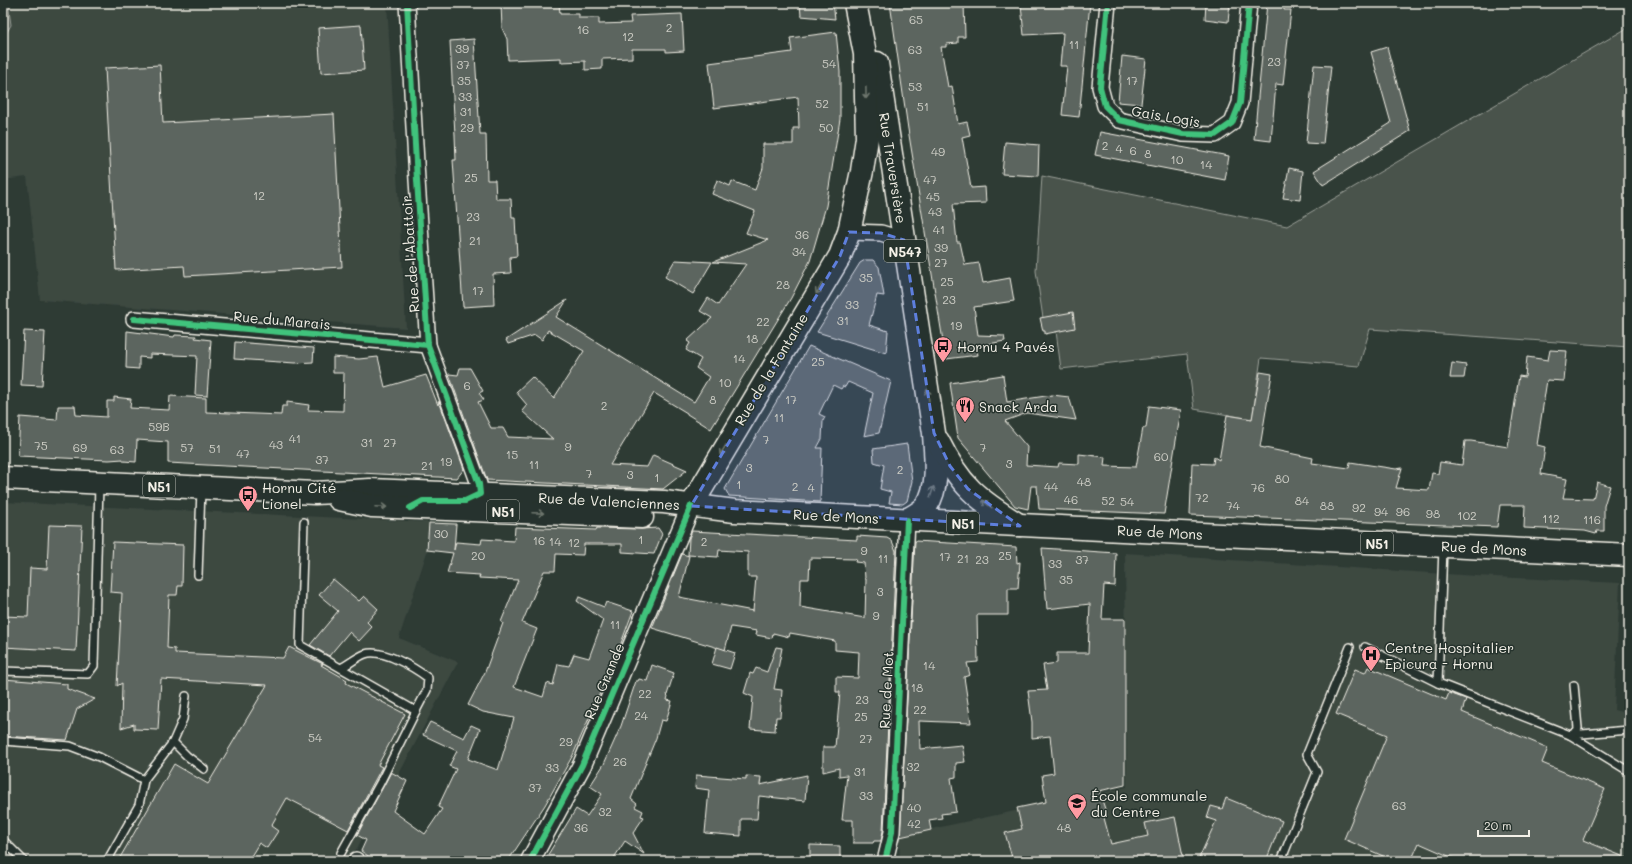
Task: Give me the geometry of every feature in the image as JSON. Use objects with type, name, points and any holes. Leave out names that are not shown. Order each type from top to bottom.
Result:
[{"type":"main road","name":"Rue de la Fontaine","points":[[691,506],[840,256],[849,232],[862,171],[867,138],[865,54],[855,3]]},
{"type":"main road","name":"Rue Traversière","points":[[867,3],[934,434],[936,470],[933,490],[927,505],[907,520]]},
{"type":"main road","name":"Rue Traversière","points":[[934,434],[950,466],[968,489],[991,507],[1020,526]]},
{"type":"main road","name":"Rue de Valenciennes","points":[[3,478],[315,493],[370,490],[480,494],[664,502],[691,506]]},
{"type":"main road","name":"Rue de Valenciennes","points":[[315,493],[372,506],[660,517],[691,506]]},
{"type":"main road","name":"Rue de Mons","points":[[691,506],[734,511],[1020,526],[1629,555]]},
{"type":"street","name":"Rue de l'Abattoir","points":[[407,3],[428,345],[479,484],[480,494]]},
{"type":"street","name":"Gais Logis","points":[[1108,3],[1100,87],[1105,106],[1119,120],[1183,134],[1215,135],[1232,123],[1240,103],[1249,3]]},
{"type":"street","points":[[849,232],[881,233],[904,240]]},
{"type":"street","name":"Rue du Marais","points":[[134,319],[428,345]]},
{"type":"street","points":[[410,508],[423,501],[464,501],[480,494]]},
{"type":"street","name":"Rue Grande","points":[[530,861],[582,765],[691,506]]},
{"type":"street","name":"Rue de Mot","points":[[885,861],[892,832],[907,520]]},
{"type":"lane","points":[[3,671],[88,674],[94,666],[99,483]]},
{"type":"lane","points":[[198,575],[201,488]]},
{"type":"lane","points":[[304,522],[300,645],[416,711]]},
{"type":"lane","points":[[1438,683],[1443,546]]},
{"type":"lane","points":[[1281,861],[1317,772],[1307,754],[1350,647]]},
{"type":"lane","points":[[1365,647],[1438,683],[1570,735],[1625,769]]},
{"type":"lane","points":[[341,668],[366,653],[387,655],[419,671],[428,678],[427,690],[380,783],[341,853]]},
{"type":"lane","points":[[1570,735],[1575,734],[1578,728],[1574,685]]},
{"type":"lane","points":[[107,861],[139,804],[144,780],[173,742],[183,719],[186,696]]},
{"type":"lane","points":[[1570,735],[1629,730]]},
{"type":"lane","points":[[3,741],[70,746],[99,757],[144,780]]},
{"type":"lane","points":[[173,742],[187,756],[204,769]]},
{"type":"lane","points":[[3,840],[24,861]]},
{"type":"highlighted area","points":[[849,232],[881,233],[904,240],[934,433],[950,466],[968,489],[1020,526],[691,506],[840,256]]},
{"type":"shaded area","points":[[3,3],[387,3],[406,328],[40,300],[27,177],[3,180]]},
{"type":"shaded area","points":[[3,3],[8,3],[11,25],[3,39]]},
{"type":"shaded area","points":[[1629,27],[1629,347],[1370,329],[1359,366],[1261,358],[1252,419],[1194,409],[1187,354],[1061,369],[1054,316],[1043,318],[1036,271],[1042,176],[1287,226]]},
{"type":"shaded area","points":[[3,502],[429,522],[428,549],[399,638],[458,662],[389,793],[369,823],[358,847],[348,861],[3,861]]},
{"type":"shaded area","name":"Centre Hospitalier Epicura - Hornu","points":[[1125,553],[1477,576],[1620,583],[1614,710],[1629,714],[1629,861],[900,861],[899,836],[1127,787]]},
{"type":"building","points":[[559,3],[560,14],[579,14],[579,18],[599,18],[599,24],[631,23],[630,16],[682,14],[684,51],[666,52],[666,49],[632,49],[632,58],[602,59],[602,69],[585,70],[585,61],[561,62],[561,58],[508,60],[507,39],[502,28],[501,4]]},
{"type":"building","points":[[800,3],[833,3],[835,19],[801,16]]},
{"type":"building","points":[[890,3],[964,3],[965,37],[958,37],[958,43],[946,44],[946,47],[941,47],[948,87],[952,86],[958,124],[967,122],[970,135],[962,137],[971,188],[985,187],[986,203],[953,204],[957,242],[960,242],[965,265],[979,263],[983,283],[1010,278],[1014,301],[974,307],[978,335],[1004,336],[1005,341],[976,346],[978,355],[946,359],[908,129]]},
{"type":"building","points":[[1090,3],[1079,117],[1062,115],[1067,66],[1060,66],[1063,33],[1024,35],[1021,5]]},
{"type":"building","points":[[1206,3],[1230,3],[1228,22],[1205,19]]},
{"type":"building","points":[[1267,3],[1284,3],[1284,10],[1291,10],[1283,85],[1276,84],[1271,141],[1254,139]]},
{"type":"building","points":[[361,25],[364,70],[321,73],[318,28]]},
{"type":"building","points":[[836,32],[840,72],[840,119],[826,206],[810,261],[791,298],[711,429],[654,393],[610,465],[647,467],[653,455],[687,470],[663,489],[487,480],[449,374],[458,375],[460,368],[470,368],[483,391],[479,393],[484,400],[478,402],[491,428],[503,428],[508,437],[553,439],[522,411],[527,405],[516,392],[532,377],[554,398],[584,351],[548,330],[542,340],[535,335],[508,344],[506,340],[567,300],[556,317],[694,402],[709,377],[696,368],[701,359],[686,350],[690,343],[687,341],[712,318],[700,311],[708,298],[718,305],[746,264],[713,262],[768,240],[746,233],[755,211],[712,194],[717,180],[730,186],[732,181],[755,190],[763,168],[763,144],[793,144],[793,128],[799,128],[798,97],[714,108],[709,63],[792,52],[790,38]]},
{"type":"building","points":[[474,39],[480,134],[486,134],[487,180],[495,180],[496,199],[511,199],[512,218],[515,218],[517,256],[510,257],[511,273],[493,274],[494,305],[463,307],[453,160],[456,160],[450,41]]},
{"type":"building","points":[[1387,47],[1410,131],[1323,185],[1314,171],[1391,123],[1371,52]]},
{"type":"building","points":[[1122,56],[1146,59],[1141,104],[1118,102]]},
{"type":"building","points":[[160,65],[163,123],[334,114],[342,267],[185,276],[184,266],[116,270],[105,68]]},
{"type":"building","points":[[1314,65],[1331,66],[1323,144],[1306,143]]},
{"type":"building","points":[[1100,132],[1229,156],[1225,180],[1095,155]]},
{"type":"building","points":[[1005,142],[1039,145],[1038,176],[1002,174]]},
{"type":"building","points":[[1289,168],[1303,171],[1300,200],[1283,198]]},
{"type":"building","points":[[675,260],[712,262],[693,294],[665,277]]},
{"type":"building","points":[[865,260],[873,260],[879,267],[884,296],[877,295],[869,325],[888,331],[886,353],[817,332],[860,263]]},
{"type":"building","points":[[1073,312],[1075,328],[1045,334],[1040,318]]},
{"type":"building","points":[[24,331],[45,332],[42,386],[21,385]]},
{"type":"building","points":[[127,331],[174,337],[175,335],[196,336],[195,338],[211,340],[207,396],[195,395],[197,356],[150,354],[150,358],[139,357],[139,369],[126,368]]},
{"type":"building","points":[[235,342],[314,348],[313,362],[295,363],[234,359]]},
{"type":"building","points":[[809,346],[891,381],[879,433],[864,436],[873,393],[848,382],[845,387],[843,386],[841,389],[833,385],[819,414],[825,417],[823,421],[822,439],[817,448],[822,448],[820,502],[729,496],[725,489]]},
{"type":"building","points":[[1550,350],[1567,351],[1564,381],[1547,380],[1537,445],[1545,447],[1541,474],[1567,479],[1563,498],[1593,499],[1597,482],[1610,486],[1604,506],[1604,531],[1597,531],[1596,534],[1585,531],[1524,528],[1525,505],[1500,505],[1497,527],[1190,515],[1192,463],[1213,464],[1214,457],[1219,460],[1227,415],[1252,419],[1260,372],[1272,374],[1260,447],[1313,458],[1312,463],[1349,468],[1350,462],[1396,469],[1402,468],[1396,488],[1429,490],[1432,473],[1438,474],[1440,462],[1462,465],[1465,441],[1508,447],[1519,376],[1525,377],[1527,357],[1548,360]]},
{"type":"building","points":[[333,357],[359,359],[378,357],[385,387],[426,375],[438,405],[439,401],[464,469],[457,478],[168,463],[168,442],[137,440],[136,462],[123,461],[123,459],[109,460],[18,456],[20,417],[57,420],[58,406],[75,406],[76,415],[107,417],[107,401],[114,401],[114,397],[131,399],[130,408],[169,410],[170,396],[206,398],[206,412],[281,415],[282,406],[287,406],[287,402],[309,405],[308,410],[343,411],[344,373],[333,373]]},
{"type":"building","points":[[1452,363],[1466,365],[1464,378],[1450,378]]},
{"type":"building","points":[[1003,375],[1007,402],[1052,395],[1069,397],[1076,420],[1027,413],[1005,421],[1027,447],[1026,465],[1058,467],[1059,463],[1079,464],[1079,454],[1105,457],[1104,466],[1136,467],[1143,428],[1146,428],[1149,406],[1181,410],[1164,514],[1039,509],[1037,486],[1031,486],[1028,509],[1015,506],[958,438],[950,383]]},
{"type":"building","points":[[907,444],[912,481],[907,501],[903,504],[889,503],[891,492],[880,489],[884,465],[874,462],[873,449]]},
{"type":"building","points":[[429,523],[456,524],[454,550],[456,542],[481,544],[482,539],[514,541],[515,527],[596,530],[597,528],[658,528],[662,534],[654,554],[622,552],[622,544],[584,544],[583,555],[556,554],[555,571],[544,571],[522,623],[537,629],[514,687],[543,697],[547,683],[553,685],[558,664],[569,666],[574,654],[589,658],[603,620],[577,601],[579,597],[604,607],[606,602],[633,611],[617,654],[573,755],[545,805],[508,861],[375,861],[361,851],[366,840],[357,835],[391,772],[407,781],[393,811],[425,834],[442,809],[438,807],[456,769],[449,766],[457,751],[423,735],[430,722],[464,738],[471,725],[480,729],[468,759],[498,770],[514,718],[483,712],[468,705],[485,672],[503,623],[501,622],[518,580],[479,578],[480,575],[447,573],[453,553],[427,550]]},
{"type":"building","points":[[49,525],[82,526],[76,651],[3,647],[3,616],[28,617],[30,568],[47,569]]},
{"type":"building","points":[[692,531],[857,540],[857,536],[887,538],[892,541],[896,551],[883,831],[881,841],[874,841],[873,843],[853,843],[853,820],[842,820],[847,775],[839,776],[839,768],[823,772],[823,747],[835,747],[840,692],[836,692],[836,677],[858,678],[859,652],[835,650],[835,641],[790,633],[789,637],[773,633],[772,638],[756,635],[757,631],[731,627],[725,650],[652,628],[682,554],[689,556],[679,597],[753,611],[756,577],[748,577],[748,552],[719,550],[718,557],[688,555],[689,538]],"holes":[[[810,558],[856,559],[855,562],[864,563],[866,579],[865,618],[800,607],[801,579],[809,579]]]},
{"type":"building","points":[[915,541],[1016,547],[1017,563],[1020,562],[1018,588],[1008,588],[1008,615],[977,615],[978,662],[967,663],[970,675],[964,677],[971,723],[919,721],[920,749],[962,745],[965,762],[956,763],[956,777],[951,778],[956,812],[941,814],[942,818],[929,820],[931,830],[900,837]]},
{"type":"building","points":[[113,542],[183,545],[182,586],[178,586],[177,595],[169,595],[167,648],[175,649],[175,653],[283,658],[289,647],[323,664],[321,665],[347,680],[346,683],[405,714],[378,765],[382,767],[348,830],[287,798],[271,826],[278,831],[267,848],[259,843],[248,861],[118,861],[174,764],[208,784],[267,685],[161,679],[158,730],[134,729],[134,724],[121,728],[122,683],[117,686],[122,593],[110,592]]},
{"type":"building","points":[[1042,548],[1116,553],[1115,586],[1104,585],[1102,619],[1125,619],[1125,785],[1099,791],[1107,815],[1104,818],[1111,844],[1148,836],[1145,823],[1175,817],[1184,861],[1013,861],[1005,833],[1022,829],[1017,808],[1046,802],[1042,775],[1054,773],[1050,736],[1032,738],[1032,722],[1028,691],[1047,690],[1043,665],[1057,663],[1057,653],[1088,653],[1090,604],[1047,609]]},
{"type":"building","points":[[333,579],[359,601],[364,596],[378,609],[367,622],[372,627],[359,641],[349,632],[329,656],[310,645],[338,611],[319,595]]},
{"type":"building","points":[[717,647],[735,653],[730,669],[712,664]]},
{"type":"building","points":[[776,647],[782,648],[774,689],[782,690],[780,717],[776,717],[775,731],[750,729],[753,697],[744,693],[750,673],[753,674],[756,668],[767,672]]},
{"type":"building","points":[[652,665],[674,673],[667,695],[667,700],[672,701],[666,721],[661,720],[656,738],[631,799],[637,804],[635,807],[643,811],[641,816],[644,817],[633,833],[644,854],[625,841],[612,861],[544,861],[576,809],[587,816],[602,794],[590,786],[604,764],[621,726],[636,681],[639,679],[647,681]]},
{"type":"building","points":[[1368,667],[1446,700],[1449,693],[1466,699],[1462,712],[1548,748],[1542,763],[1605,789],[1583,840],[1629,859],[1629,861],[1460,861],[1419,843],[1411,861],[1381,861],[1383,856],[1344,839],[1387,735],[1336,714],[1355,669],[1365,673]]},
{"type":"building","points":[[3,679],[67,684],[67,689],[95,699],[77,709],[67,740],[3,736]]},
{"type":"building","points":[[696,775],[746,779],[746,776],[761,777],[760,785],[807,775],[805,801],[759,796],[757,819],[741,819],[741,836],[705,833],[709,790],[695,788]]},
{"type":"building","points":[[1226,798],[1282,821],[1266,861],[1206,861],[1199,858],[1216,821],[1207,818],[1211,806],[1222,809]]},
{"type":"building","points":[[810,845],[840,846],[840,861],[810,861]]},
{"type":"cycle path","points":[[407,3],[428,345],[479,484],[480,494],[465,501],[423,501],[410,508]]},
{"type":"cycle path","points":[[1108,3],[1100,87],[1105,106],[1119,120],[1183,134],[1215,135],[1232,123],[1240,103],[1249,3]]},
{"type":"cycle path","points":[[134,319],[428,345]]},
{"type":"cycle path","points":[[530,861],[582,765],[691,506]]},
{"type":"cycle path","points":[[885,861],[892,832],[907,520]]},
{"type":"place","name":"Hornu 4 Pavés","points":[[943,363]]},
{"type":"place","name":"Snack Arda","points":[[965,423]]},
{"type":"place","name":"Hornu Cité Lionel","points":[[248,512]]},
{"type":"place","name":"Centre Hospitalier Epicura - Hornu","points":[[1371,672]]},
{"type":"place","name":"École communale du Centre","points":[[1077,820]]}]
